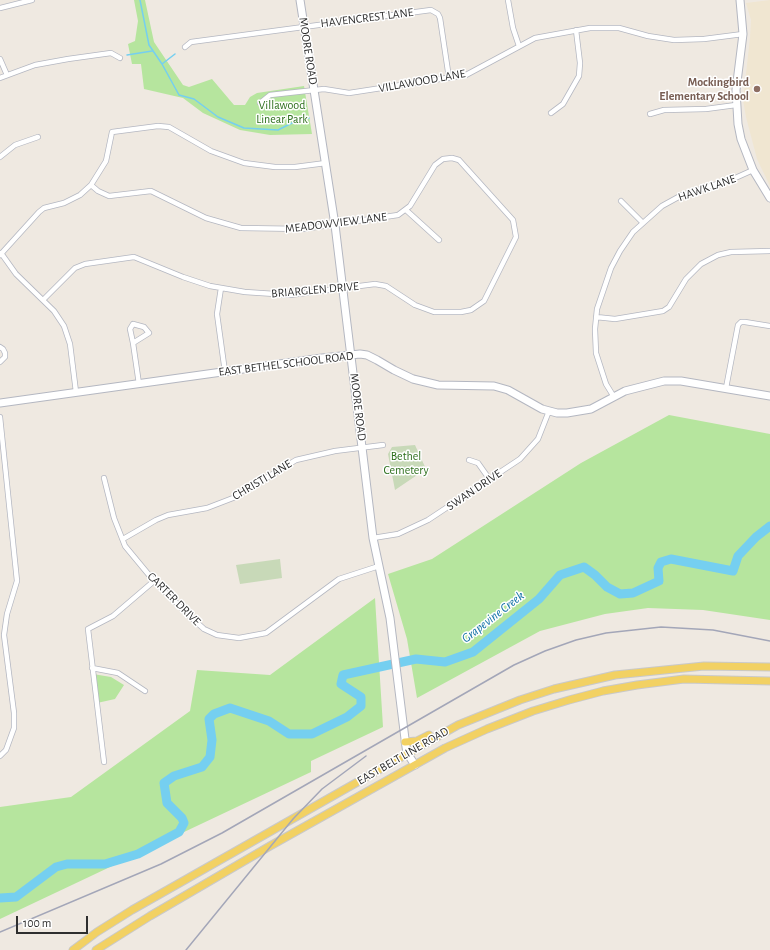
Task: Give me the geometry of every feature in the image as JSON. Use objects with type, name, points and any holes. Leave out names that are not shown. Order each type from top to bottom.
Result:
[{"type":"main road","name":"EAST BELT LINE ROAD","points":[[73,950],[97,932],[458,725],[520,700],[554,689],[615,675],[683,667],[770,667]]},
{"type":"main road","points":[[683,667],[684,679]]},
{"type":"main road","name":"EAST BELT LINE ROAD","points":[[96,950],[132,926],[445,748],[533,711],[603,691],[684,679],[770,681]]},
{"type":"main road","points":[[405,742],[418,741],[442,729],[458,725]]},
{"type":"main road","points":[[183,882],[190,894]]},
{"type":"street","points":[[0,8],[32,0]]},
{"type":"street","name":"MOORE ROAD","points":[[300,0],[335,225],[373,538],[390,618],[407,753],[415,765]]},
{"type":"street","points":[[508,0],[513,28],[519,46]]},
{"type":"street","points":[[740,0],[743,34],[737,77],[736,105],[741,140],[753,170],[770,198]]},
{"type":"street","name":"HAVENCREST LANE","points":[[185,47],[191,42],[304,26],[330,25],[431,10],[440,18],[449,78]]},
{"type":"street","name":"VILLAWOOD LANE","points":[[260,103],[270,95],[329,89],[349,93],[466,75],[480,69],[534,38],[576,30],[608,27],[674,40],[704,39],[743,34]]},
{"type":"street","points":[[551,113],[563,104],[579,76],[580,63],[576,30]]},
{"type":"street","points":[[0,78],[35,65],[68,59],[111,53],[120,58]]},
{"type":"street","points":[[0,59],[7,75]]},
{"type":"street","points":[[650,114],[664,110],[706,109],[736,105]]},
{"type":"street","points":[[76,392],[68,336],[54,311],[16,274],[1,254],[44,208],[64,203],[80,195],[91,185],[106,161],[112,132],[158,126],[176,130],[211,151],[244,163],[275,167],[295,167],[326,163]]},
{"type":"street","points":[[0,157],[15,145],[38,137]]},
{"type":"street","name":"BRIARGLEN DRIVE","points":[[43,300],[75,268],[85,264],[134,257],[183,277],[221,288],[280,295],[375,284],[391,288],[414,305],[434,312],[447,313],[471,310],[484,301],[514,243],[516,232],[513,220],[459,160],[452,158],[443,159],[435,165],[406,210]]},
{"type":"street","name":"HAWK LANE","points":[[614,397],[606,384],[596,353],[596,316],[611,268],[620,251],[642,222],[662,206],[682,195],[733,179],[753,170]]},
{"type":"street","name":"MEADOWVIEW LANE","points":[[91,185],[98,191],[109,196],[151,191],[206,218],[241,228],[285,230],[335,225],[390,217],[406,210]]},
{"type":"street","points":[[621,201],[642,222]]},
{"type":"street","points":[[406,210],[439,240]]},
{"type":"street","points":[[596,316],[615,319],[662,311],[669,307],[686,279],[701,264],[718,255],[731,252],[770,251]]},
{"type":"street","points":[[221,288],[217,314],[225,372]]},
{"type":"street","points":[[726,388],[738,325],[741,322],[745,322],[770,326]]},
{"type":"street","points":[[133,343],[148,334],[148,330],[136,324],[131,326],[133,343],[139,384]]},
{"type":"street","points":[[0,348],[3,348],[5,353],[5,357],[0,362]]},
{"type":"street","name":"EAST BETHEL SCHOOL ROAD","points":[[0,403],[351,355],[367,355],[404,376],[424,382],[456,386],[494,386],[508,390],[542,409],[567,413],[591,409],[637,387],[664,381],[681,381],[770,396]]},
{"type":"street","name":"SWAN DRIVE","points":[[373,538],[398,534],[428,520],[520,459],[532,448],[544,428],[549,411]]},
{"type":"street","points":[[0,417],[17,581],[7,614],[4,635],[14,713],[14,728],[6,750],[0,756]]},
{"type":"street","name":"CHRISTI LANE","points":[[123,539],[156,520],[168,515],[207,508],[233,498],[296,460],[363,447],[383,445]]},
{"type":"street","points":[[469,460],[478,463],[490,480]]},
{"type":"street","name":"CARTER DRIVE","points":[[104,478],[114,518],[125,546],[154,581],[204,629],[217,634],[239,638],[266,633],[339,579],[379,566]]},
{"type":"street","points":[[104,762],[88,629],[113,616],[154,581]]},
{"type":"street","points":[[92,668],[118,673],[145,690]]},
{"type":"shaded area","name":"Mockingbird Elementary School","points":[[770,0],[770,186],[757,159],[743,100],[751,20],[746,3]]},
{"type":"green space","name":"Villawood Linear Park","points":[[134,0],[145,0],[154,42],[183,85],[189,87],[212,79],[234,105],[245,105],[250,97],[257,93],[304,86],[312,134],[270,135],[240,130],[203,113],[183,98],[144,89],[141,64],[132,64],[128,44],[135,41],[138,21]]},
{"type":"green space","points":[[669,415],[770,434],[770,620],[703,610],[648,608],[605,614],[540,631],[417,698],[407,639],[388,574],[432,559],[581,463]]},
{"type":"green space","name":"Bethel Cemetery","points":[[415,445],[426,469],[395,490],[388,454],[392,447]]},
{"type":"green space","points":[[280,559],[282,578],[240,584],[236,565]]},
{"type":"green space","points":[[375,598],[383,727],[311,761],[311,772],[0,919],[0,807],[71,797],[190,711],[197,670],[270,675]]},
{"type":"green space","points":[[93,674],[111,677],[124,685],[115,699],[97,703]]},
{"type":"waterway","points":[[140,0],[149,45],[162,64],[179,95],[194,99],[218,117],[244,128],[278,130],[296,121],[309,118]]},
{"type":"waterway","points":[[127,55],[152,51]]},
{"type":"waterway","points":[[162,64],[175,54]]},
{"type":"waterway","name":"Grapevine Creek","points":[[0,898],[16,897],[56,867],[67,864],[105,864],[138,854],[179,832],[184,823],[182,818],[167,803],[164,783],[174,776],[202,767],[210,757],[212,740],[209,719],[214,714],[230,708],[269,721],[289,734],[312,734],[347,717],[361,706],[361,697],[341,684],[343,675],[416,659],[445,662],[473,652],[539,599],[560,575],[584,567],[607,587],[620,594],[633,593],[659,581],[658,568],[661,562],[671,559],[733,571],[738,556],[756,537],[770,526]]},
{"type":"railway","points":[[0,932],[161,864],[222,833],[514,665],[545,651],[576,640],[606,633],[661,627],[713,630],[770,641]]},
{"type":"railway","points":[[186,950],[293,819],[322,789],[366,756]]},
{"type":"place","name":"Mockingbird Elementary School","points":[[757,89]]}]
